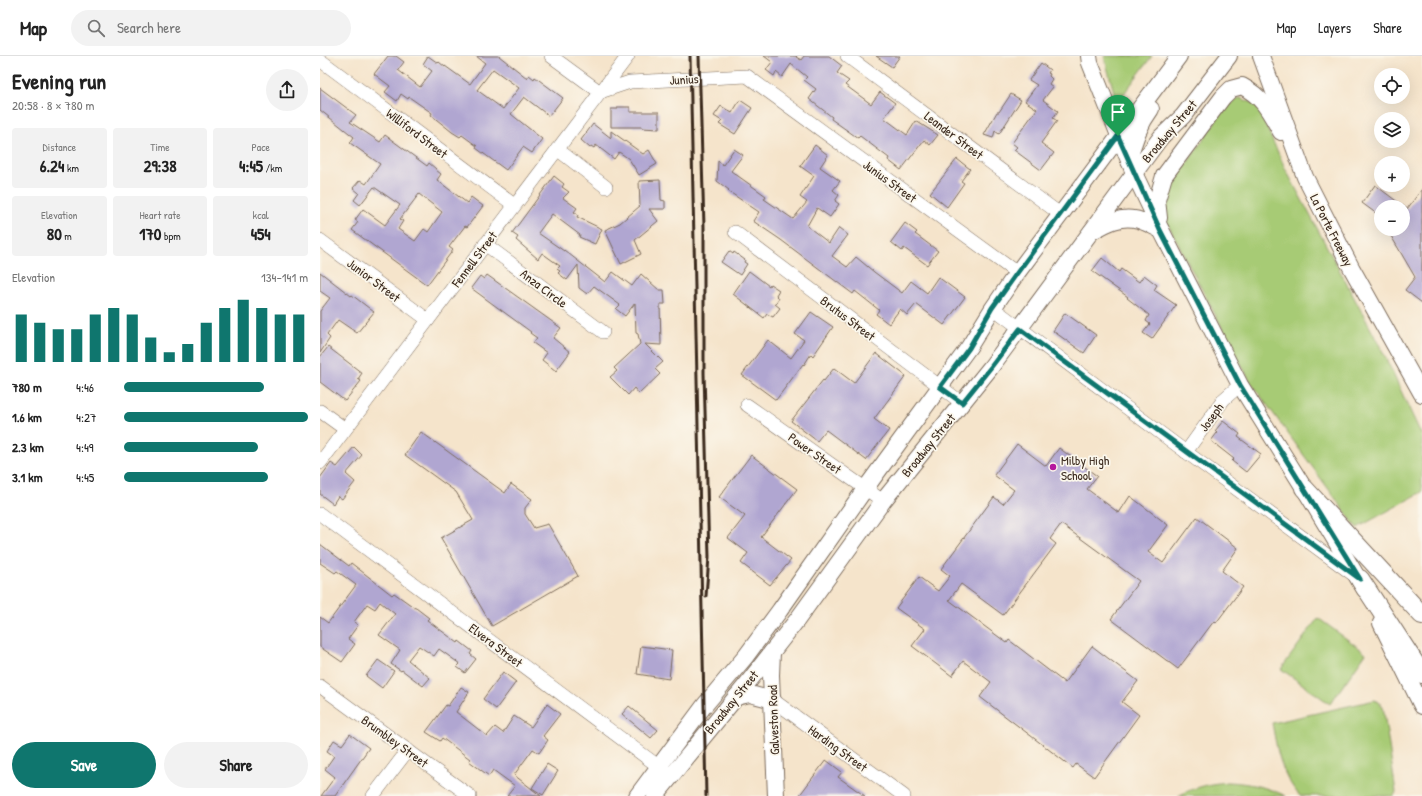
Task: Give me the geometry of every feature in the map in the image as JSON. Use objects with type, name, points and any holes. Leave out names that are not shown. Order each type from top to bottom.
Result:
[{"type":"highway","points":[[1304,488],[1422,615]]},
{"type":"highway","points":[[1360,579],[1422,674]]},
{"type":"main road","name":"Broadway Street","points":[[655,796],[665,772],[704,706],[746,656],[969,348],[992,308],[1017,273],[1179,56]]},
{"type":"main road","points":[[1131,167],[1133,142],[1142,121],[1190,56]]},
{"type":"main road","points":[[1161,137],[1175,111],[1216,56]]},
{"type":"main road","name":"Broadway Street","points":[[637,796],[665,772],[736,697],[765,671],[772,652],[883,501],[1020,329],[1089,233],[1131,167],[1183,116],[1229,56]]},
{"type":"main road","name":"La Porte Freeway","points":[[1261,56],[1305,177],[1352,269],[1422,394]]},
{"type":"main road","points":[[1087,58],[1131,167],[1160,230],[1240,385],[1360,579],[1422,706]]},
{"type":"main road","points":[[1160,230],[1157,200],[1164,176],[1223,97],[1231,89],[1242,86],[1253,91],[1261,99],[1305,177]]},
{"type":"main road","points":[[1089,233],[1114,221],[1125,218],[1135,219],[1160,230]]},
{"type":"main road","name":"Galveston Road","points":[[746,656],[765,671],[773,700],[776,796]]},
{"type":"main road","points":[[736,697],[750,694],[773,700]]},
{"type":"street","points":[[551,56],[600,92]]},
{"type":"street","name":"Fennell Street","points":[[320,463],[628,56]]},
{"type":"street","name":"Leander Street","points":[[847,56],[1060,214]]},
{"type":"street","name":"Williford Street","points":[[320,60],[514,205]]},
{"type":"street","name":"Junius","points":[[600,92],[630,82],[747,76],[764,89]]},
{"type":"street","name":"Junius Street","points":[[764,89],[1017,273]]},
{"type":"street","points":[[557,149],[606,187]]},
{"type":"street","name":"Brutus Street","points":[[735,232],[962,403]]},
{"type":"street","name":"Junior Street","points":[[320,240],[428,320]]},
{"type":"street","name":"Anza Circle","points":[[485,244],[603,332]]},
{"type":"street","points":[[992,308],[1360,579]]},
{"type":"street","name":"Joseph","points":[[1186,452],[1224,399],[1240,385]]},
{"type":"street","name":"Power Street","points":[[747,405],[883,501]]},
{"type":"street","points":[[320,411],[345,429]]},
{"type":"street","name":"Elvera Street","points":[[320,514],[665,772]]},
{"type":"street","name":"Brumbley Street","points":[[320,686],[470,796]]},
{"type":"street","name":"Harding Street","points":[[773,700],[904,796]]},
{"type":"street","points":[[373,796],[408,750]]},
{"type":"green space","points":[[1104,56],[1152,56],[1117,103]]},
{"type":"green space","points":[[1240,98],[1256,104],[1286,170],[1382,350],[1422,436],[1422,492],[1357,528],[1251,383],[1164,217],[1168,191],[1226,106]]},
{"type":"green space","points":[[1318,618],[1366,653],[1330,704],[1281,669]]},
{"type":"green space","points":[[1375,700],[1383,706],[1396,792],[1394,796],[1300,796],[1288,780],[1284,771],[1278,752],[1272,723]]},
{"type":"green space","points":[[1228,782],[1258,786],[1286,796],[1178,796],[1202,786]]},
{"type":"building","points":[[388,56],[396,56],[404,62],[398,70],[420,87],[432,71],[423,64],[428,56],[470,84],[485,63],[476,56],[499,56],[527,78],[529,75],[534,79],[535,77],[563,98],[549,116],[524,97],[511,114],[542,139],[532,153],[523,147],[506,170],[476,148],[477,146],[462,135],[460,137],[452,132],[431,115],[432,113],[409,97],[408,99],[401,94],[397,101],[385,92],[390,86],[374,74]],"holes":[[[493,69],[519,88],[503,109],[477,90]]]},
{"type":"building","points":[[764,56],[797,56],[796,57],[801,60],[804,56],[829,56],[842,66],[837,73],[849,81],[845,85],[871,104],[880,92],[895,103],[884,118],[907,135],[916,121],[938,135],[930,145],[924,140],[901,170],[888,160],[889,158],[860,136],[858,138],[831,119],[832,117],[809,99],[816,89],[804,80],[807,77],[791,64],[782,77],[776,72],[774,76],[766,70],[772,62]]},
{"type":"building","points":[[876,56],[900,56],[892,67]]},
{"type":"building","points":[[1041,63],[1050,70],[1048,73],[1052,79],[1049,84],[1053,87],[1043,100],[1058,111],[1053,118],[1057,121],[1041,143],[1054,153],[1041,170],[1014,150],[1017,147],[1012,143],[1037,109],[1025,101],[1037,85],[1029,80]]},
{"type":"building","points":[[320,88],[356,115],[350,122],[380,142],[385,135],[427,166],[429,163],[441,174],[437,180],[467,203],[471,197],[483,206],[449,247],[453,250],[427,285],[352,230],[358,222],[355,220],[363,209],[385,225],[400,205],[374,187],[360,205],[354,200],[359,193],[353,188],[360,180],[366,184],[380,164],[350,143],[354,137],[320,110]],"holes":[[[419,194],[442,212],[428,232],[424,229],[415,241],[398,229],[403,221],[400,219]]]},
{"type":"building","points":[[1011,94],[1021,100],[999,134],[995,131],[993,138],[984,135],[997,112],[999,112]]},
{"type":"building","points":[[740,100],[752,108],[735,134],[719,124],[722,121],[714,116],[721,106],[732,113]]},
{"type":"building","points":[[618,107],[630,107],[630,112],[659,112],[659,129],[642,127],[611,127],[611,109],[618,109]]},
{"type":"building","points":[[593,124],[611,138],[611,131],[643,154],[649,150],[657,164],[639,175],[629,159],[619,152],[614,159],[596,145],[594,148],[591,146],[590,148],[581,140]]},
{"type":"building","points":[[815,145],[828,155],[820,167],[840,181],[833,190],[839,195],[835,201],[839,204],[830,217],[817,208],[807,226],[829,243],[839,228],[848,235],[832,256],[847,267],[856,257],[902,293],[911,281],[927,293],[938,277],[965,297],[944,325],[916,304],[907,315],[900,309],[889,324],[876,314],[879,310],[855,291],[853,294],[753,221],[759,212],[728,191],[729,190],[717,181],[718,161],[723,165],[734,149],[743,155],[731,171],[766,196],[764,199],[793,219],[807,202],[800,197],[814,176],[800,166]]},
{"type":"building","points":[[957,159],[970,169],[961,181],[964,183],[947,207],[930,193]]},
{"type":"building","points":[[554,176],[564,184],[562,187],[569,192],[563,198],[577,208],[574,212],[578,215],[577,217],[602,229],[595,244],[579,237],[580,235],[552,214],[538,233],[564,250],[605,282],[613,272],[632,286],[641,274],[659,290],[664,290],[665,304],[660,304],[661,345],[645,344],[663,362],[655,369],[660,374],[639,394],[634,388],[628,395],[610,377],[617,371],[614,368],[640,344],[638,334],[636,333],[635,303],[625,316],[616,309],[620,305],[594,286],[587,294],[579,288],[578,265],[567,280],[558,273],[560,271],[557,269],[560,266],[542,253],[538,259],[516,240],[518,237],[512,233]]},
{"type":"building","points":[[660,180],[661,200],[665,201],[665,209],[649,209],[658,221],[635,240],[641,254],[621,264],[605,230],[620,223],[640,206],[639,181]]},
{"type":"building","points":[[1374,186],[1374,192],[1384,192],[1395,200],[1374,200],[1374,212],[1362,203]]},
{"type":"building","points":[[1422,189],[1422,303],[1405,290],[1415,277],[1391,236],[1410,236],[1410,205]]},
{"type":"building","points":[[905,223],[917,232],[915,234],[938,251],[927,265],[904,248],[902,251],[891,242]]},
{"type":"building","points":[[729,251],[733,254],[734,252],[745,260],[744,262],[747,264],[740,275],[721,262]]},
{"type":"building","points":[[1102,258],[1119,272],[1121,269],[1139,282],[1144,275],[1157,285],[1154,290],[1176,305],[1152,339],[1143,333],[1150,324],[1146,321],[1149,315],[1127,298],[1128,297],[1092,271]]},
{"type":"building","points":[[749,271],[769,286],[770,284],[779,290],[776,295],[779,298],[775,304],[780,308],[773,317],[767,314],[764,318],[733,294]]},
{"type":"building","points":[[320,272],[374,312],[357,333],[338,320],[327,335],[330,338],[320,353],[320,311],[330,298],[320,291]]},
{"type":"building","points":[[487,275],[561,328],[553,338],[570,352],[556,371],[542,360],[547,353],[533,343],[537,338],[530,333],[531,332],[471,288],[480,276],[484,279]]},
{"type":"building","points":[[811,312],[833,327],[813,356],[811,354],[776,400],[742,375],[768,340],[791,358],[804,340],[795,334]]},
{"type":"building","points":[[1065,313],[1096,335],[1084,353],[1053,331]]},
{"type":"building","points":[[328,347],[362,373],[358,379],[361,381],[345,401],[320,382],[320,357]]},
{"type":"building","points":[[876,353],[906,376],[874,419],[889,430],[866,460],[826,430],[817,441],[791,421],[834,368],[854,383]]},
{"type":"building","points":[[1223,421],[1240,434],[1238,437],[1261,454],[1246,472],[1232,461],[1234,459],[1211,441],[1217,433],[1215,431]]},
{"type":"building","points":[[421,432],[505,493],[511,484],[532,499],[525,508],[525,514],[534,528],[548,524],[578,576],[492,626],[441,538],[473,520],[456,492],[405,455]]},
{"type":"building","points":[[1017,444],[1046,466],[1059,448],[1097,476],[1087,489],[1119,513],[1130,496],[1168,525],[1148,552],[1163,563],[1197,517],[1238,548],[1222,571],[1243,587],[1216,623],[1214,621],[1178,669],[1111,619],[1139,581],[1061,524],[1050,539],[1056,544],[1003,615],[961,584],[949,600],[1007,643],[1009,640],[1065,683],[1092,646],[1138,681],[1122,702],[1139,715],[1094,777],[1076,764],[1073,768],[980,697],[991,682],[963,661],[952,676],[912,646],[925,629],[896,608],[919,577],[938,591],[950,576],[941,569],[994,497],[1003,504],[1014,490],[994,475]]},
{"type":"building","points":[[354,447],[362,455],[346,474],[355,482],[342,499],[338,496],[333,504],[320,494],[320,478],[331,463],[337,467]]},
{"type":"building","points":[[751,455],[797,489],[761,537],[791,560],[770,585],[741,563],[748,553],[728,538],[745,516],[719,497]]},
{"type":"building","points":[[320,544],[349,566],[351,563],[392,595],[394,593],[416,608],[429,618],[427,620],[458,643],[459,641],[472,651],[470,654],[476,659],[465,673],[457,667],[460,664],[439,649],[434,656],[419,646],[408,660],[430,678],[423,686],[402,670],[401,671],[391,664],[400,650],[379,635],[395,614],[380,602],[375,609],[367,604],[354,622],[358,625],[348,639],[355,644],[342,662],[320,647],[320,617],[328,623],[356,585],[337,571],[335,573],[320,563]]},
{"type":"building","points":[[641,646],[672,650],[669,679],[637,674]]},
{"type":"building","points":[[378,660],[394,671],[382,688],[366,676]]},
{"type":"building","points":[[503,672],[516,682],[496,709],[483,699]]},
{"type":"building","points":[[461,687],[469,692],[456,712],[487,736],[495,727],[503,733],[514,716],[531,727],[547,704],[560,714],[543,736],[548,740],[539,753],[533,749],[514,775],[541,796],[507,796],[515,786],[493,770],[489,776],[469,761],[470,759],[442,738],[440,741],[426,732],[446,705],[448,706]]},
{"type":"building","points":[[629,706],[658,730],[651,738],[622,714]]},
{"type":"building","points":[[350,734],[369,748],[335,796],[321,796],[335,777],[325,769],[334,756],[327,751],[334,740],[342,745]]},
{"type":"building","points":[[826,760],[842,772],[838,777],[865,796],[799,796]]},
{"type":"building","points":[[547,764],[558,771],[543,795],[532,788]]},
{"type":"railway","points":[[690,56],[706,796]]},
{"type":"railway","points":[[699,56],[704,227],[704,373],[709,557],[706,596]]},
{"type":"place","name":"Milby High School","points":[[1053,467]]},
{"type":"route","points":[[1118,136],[1160,230],[1240,385],[1360,579],[1020,329],[962,403],[940,387],[969,348],[992,308],[1118,136]]}]
